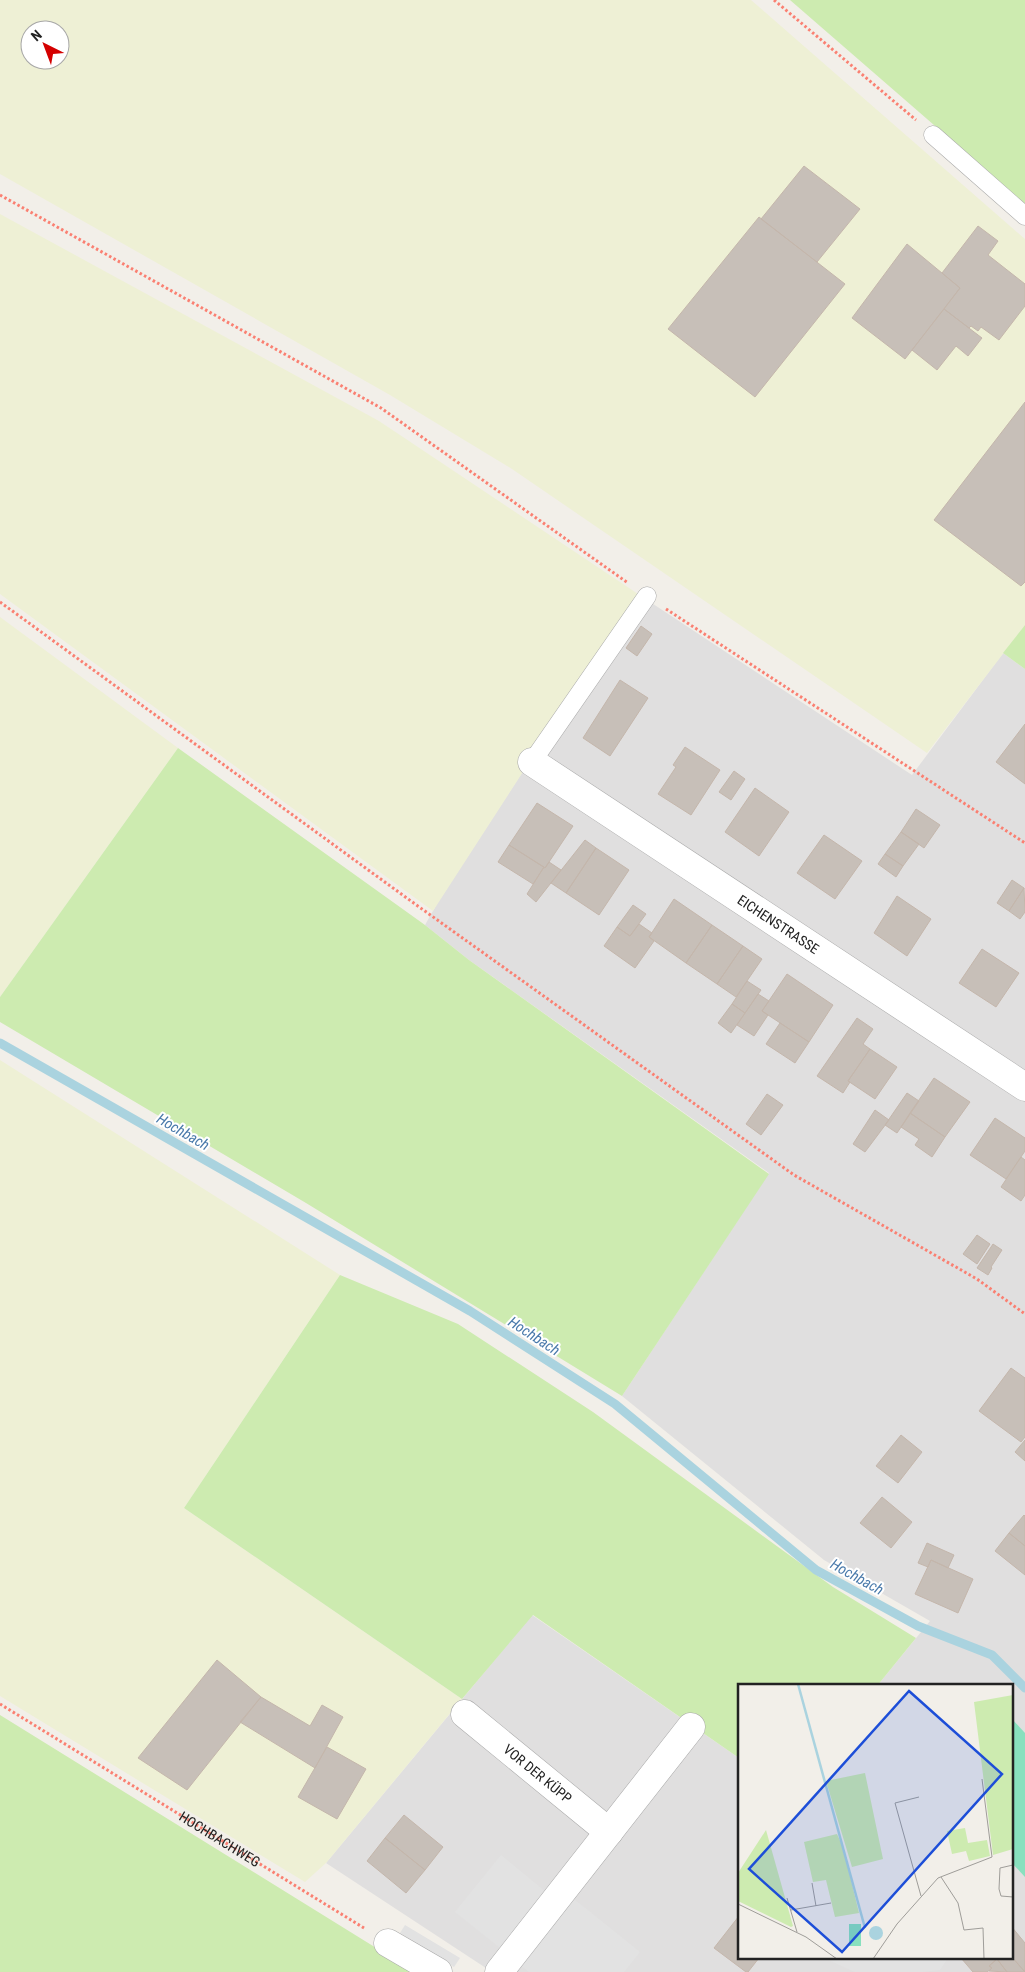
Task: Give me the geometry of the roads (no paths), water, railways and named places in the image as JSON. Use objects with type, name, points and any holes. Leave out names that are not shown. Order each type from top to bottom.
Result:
[{"type":"street","name":"EICHENSTRASSE","points":[[532,762],[1025,1087]]},
{"type":"street","name":"VOR DER KÜPP","points":[[465,1714],[609,1832]]},
{"type":"street","points":[[499,1972],[691,1727]]},
{"type":"street","points":[[388,1943],[438,1972]]},
{"type":"lane","points":[[933,135],[1025,216]]},
{"type":"lane","points":[[532,762],[646,596]]},
{"type":"waterway","name":"Hochbach","points":[[0,1043],[470,1311],[615,1404],[816,1570],[918,1626],[992,1655],[1025,1688]]}]
